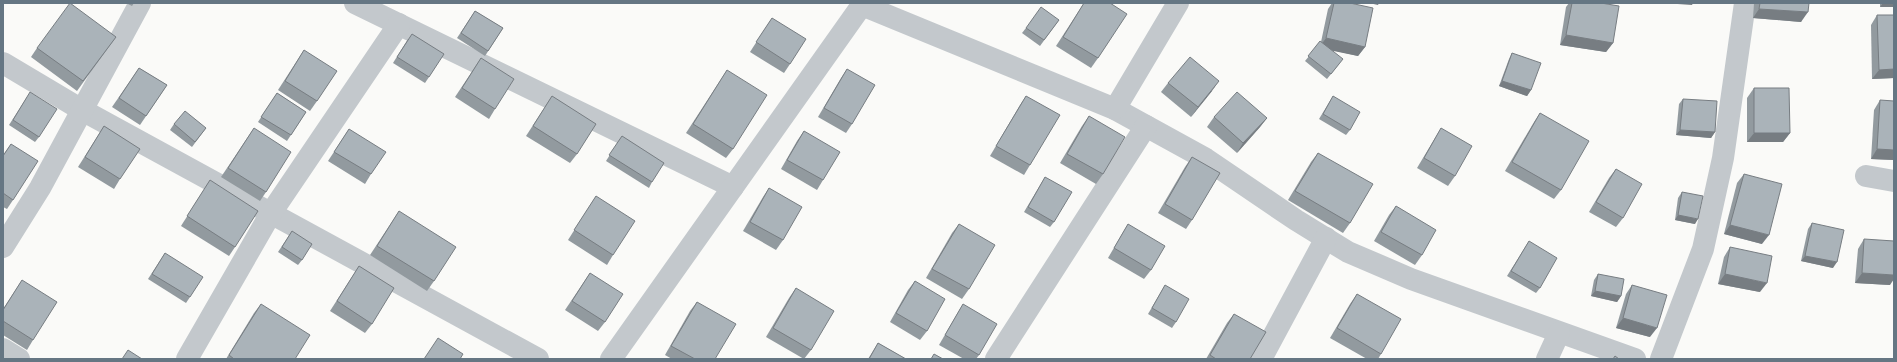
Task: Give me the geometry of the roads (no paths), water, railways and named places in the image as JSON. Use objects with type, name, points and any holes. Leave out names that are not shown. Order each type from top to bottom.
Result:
[{"type":"street","points":[[3,248],[40,188],[140,3]]},
{"type":"street","points":[[355,3],[733,187]]},
{"type":"street","points":[[1116,109],[1178,3]]},
{"type":"street","points":[[1661,359],[1703,249],[1723,158],[1744,3]]},
{"type":"street","points":[[611,359],[861,4],[1116,109],[1206,159],[1348,252],[1411,278],[1559,333],[1635,359]]},
{"type":"street","points":[[187,359],[271,213],[399,24]]},
{"type":"street","points":[[3,63],[82,110],[538,359]]},
{"type":"street","points":[[996,359],[1146,126]]},
{"type":"street","points":[[1866,176],[1894,180]]},
{"type":"street","points":[[1261,359],[1326,238]]},
{"type":"street","points":[[1547,359],[1559,333]]},
{"type":"street","points":[[3,349],[19,359]]}]
